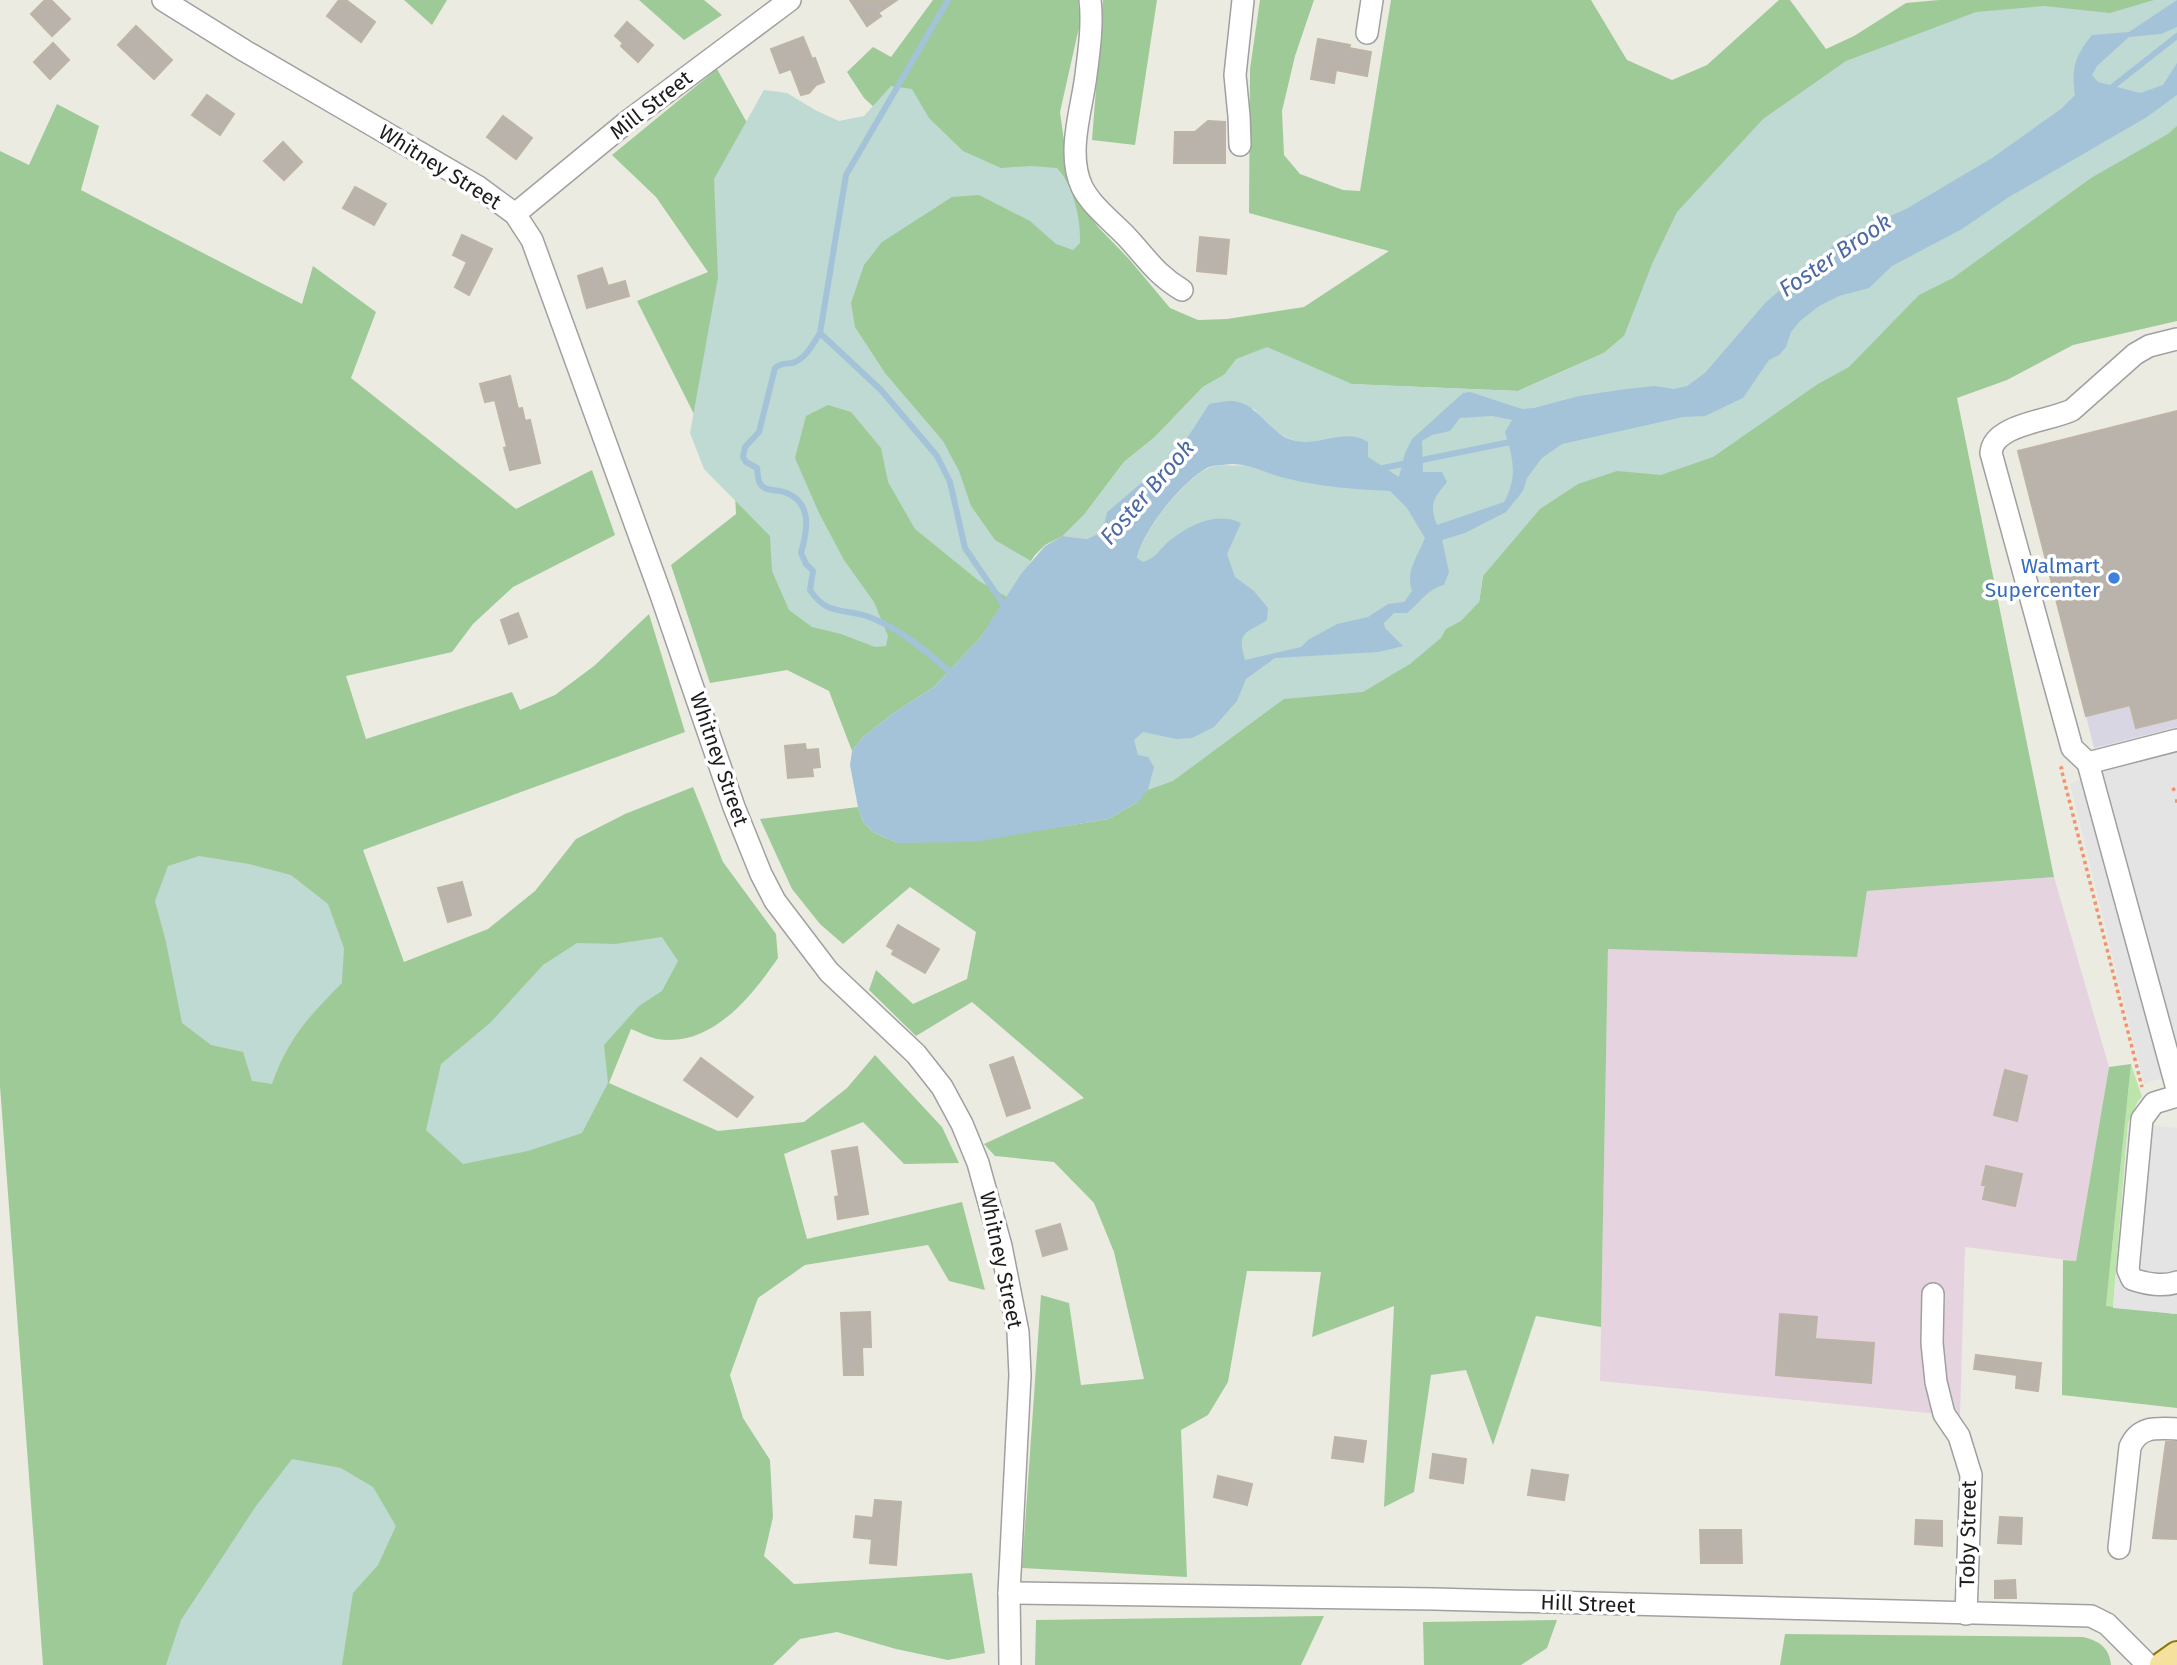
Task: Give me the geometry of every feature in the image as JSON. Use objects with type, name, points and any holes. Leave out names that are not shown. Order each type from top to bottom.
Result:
[{"type":"main road","points":[[2163,1665],[2177,1655]]},
{"type":"street","name":"Whitney Street","points":[[163,0],[477,186],[515,214],[532,240],[661,594],[734,807],[761,874],[775,901],[829,972],[916,1054],[942,1087],[962,1124],[978,1163],[1001,1246],[1018,1332],[1020,1375],[1009,1593],[1010,1665]]},
{"type":"street","name":"Mill Street","points":[[515,214],[628,121],[790,0]]},
{"type":"street","points":[[1090,0],[1086,75],[1076,149],[1077,170],[1082,187],[1093,203],[1162,278],[1182,290]]},
{"type":"street","points":[[1240,145],[1234,75],[1242,0]]},
{"type":"street","points":[[1367,33],[1372,0]]},
{"type":"street","points":[[2177,339],[2143,349],[2072,410],[2007,431],[1994,440],[1992,446],[1992,460],[2072,748],[2177,1089]]},
{"type":"street","points":[[2078,763],[2177,740]]},
{"type":"street","points":[[2177,1096],[2154,1103],[2142,1119],[2128,1270],[2132,1279],[2138,1282],[2169,1285],[2177,1282]]},
{"type":"street","name":"Toby Street","points":[[1933,1294],[1932,1343],[1936,1382],[1944,1413],[1958,1436],[1971,1475],[1966,1614]]},
{"type":"street","points":[[2119,1548],[2130,1447],[2135,1437],[2144,1431],[2177,1429]]},
{"type":"street","name":"Hill Street","points":[[1009,1593],[1434,1599],[2091,1616],[2107,1624],[2148,1665]]},
{"type":"path","points":[[2078,763],[2061,768],[2144,1095]]},
{"type":"shaded area","points":[[2154,0],[2177,0],[2177,126],[2168,134],[2091,178],[1953,278],[1919,295],[1849,367],[1818,384],[1713,457],[1661,475],[1617,471],[1578,484],[1540,509],[1483,576],[1479,602],[1461,621],[1446,629],[1441,638],[1410,664],[1363,692],[1284,699],[1173,781],[1148,790],[1125,747],[1240,641],[1244,632],[1254,628],[1171,540],[1151,560],[1143,563],[1137,558],[1141,547],[1166,506],[1201,472],[1216,466],[1254,464],[1292,440],[1274,431],[1254,409],[1209,404],[1187,438],[1161,470],[1107,512],[1102,532],[1087,539],[1063,536],[1084,515],[1124,462],[1155,437],[1203,387],[1224,375],[1236,359],[1267,347],[1352,384],[1518,391],[1604,353],[1624,336],[1652,264],[1677,212],[1763,119],[1846,61],[1976,12],[2044,6],[2110,13]]},
{"type":"shaded area","points":[[891,86],[912,89],[929,118],[963,151],[1001,168],[1057,168],[1068,184],[1075,204],[1080,243],[1073,250],[1056,244],[1030,221],[979,195],[952,197],[882,242],[864,265],[851,303],[855,327],[885,373],[943,441],[959,471],[971,506],[995,540],[1031,561],[1007,597],[979,581],[915,529],[888,482],[881,448],[851,412],[828,405],[806,416],[795,458],[819,513],[844,560],[874,602],[888,636],[886,646],[875,647],[841,634],[812,627],[789,610],[772,571],[770,536],[704,469],[690,433],[718,277],[714,179],[764,90],[787,93],[839,121],[864,116]]},
{"type":"shaded area","points":[[2130,705],[2137,728],[2177,718],[2177,727],[2094,748],[2086,716]]},
{"type":"shaded area","points":[[2177,727],[2177,1073],[2144,1084],[2070,784],[2084,777],[2081,771],[2072,765],[2094,748]]},
{"type":"shaded area","points":[[199,856],[249,864],[291,875],[328,904],[344,948],[342,983],[300,1029],[272,1084],[252,1081],[243,1052],[211,1045],[182,1023],[155,901],[168,866]]},
{"type":"shaded area","points":[[2054,877],[2109,1067],[2076,1261],[1965,1247],[1960,1416],[1600,1381],[1608,948],[1857,957],[1867,891]]},
{"type":"shaded area","points":[[662,937],[678,961],[662,991],[639,1006],[604,1045],[608,1083],[582,1133],[528,1151],[463,1164],[426,1130],[441,1064],[491,1022],[543,965],[577,943],[615,944]]},
{"type":"shaded area","points":[[2128,1123],[2177,1128],[2177,1314],[2113,1308]]},
{"type":"shaded area","points":[[292,1459],[341,1468],[373,1487],[396,1526],[378,1565],[353,1593],[342,1665],[166,1665],[181,1620],[256,1506]]},
{"type":"green space","points":[[404,0],[447,0],[432,25]]},
{"type":"green space","points":[[639,0],[704,0],[722,15],[684,40]]},
{"type":"green space","points":[[933,0],[1078,0],[1080,23],[1060,112],[1071,191],[1099,228],[1170,308],[1198,320],[1227,319],[1304,307],[1389,251],[1249,213],[1250,69],[1260,0],[1314,0],[1295,56],[1282,111],[1284,155],[1300,174],[1343,190],[1360,191],[1391,0],[1591,0],[1627,60],[1672,80],[1707,65],[1779,0],[1790,0],[1826,49],[1854,36],[1906,3],[1939,0],[2177,0],[1635,327],[1604,353],[1518,391],[1324,383],[1231,371],[1203,387],[1155,437],[1124,462],[1084,515],[1063,536],[1045,545],[1035,555],[981,637],[934,687],[895,712],[863,737],[852,751],[829,691],[787,670],[710,683],[671,565],[736,514],[734,472],[701,428],[637,301],[708,272],[656,197],[612,155],[717,69],[746,121],[901,132],[864,98],[847,72],[873,47],[891,57]]},
{"type":"green space","points":[[1103,0],[1157,0],[1135,145],[1092,140]]},
{"type":"green space","points":[[2177,95],[2177,321],[2073,345],[2007,380],[1957,398],[2054,877],[1867,891],[1857,957],[1608,949],[1601,1327],[1536,1316],[1493,1445],[1466,1370],[1431,1375],[1414,1492],[1384,1507],[1394,1306],[1312,1337],[1321,1272],[1247,1271],[1228,1382],[1208,1415],[1181,1430],[1187,1577],[1022,1568],[1041,1295],[1069,1303],[1081,1385],[1144,1379],[1114,1252],[1094,1203],[1054,1162],[995,1156],[984,1144],[1084,1098],[972,1002],[916,1036],[869,990],[876,970],[913,1004],[967,979],[976,932],[910,887],[843,944],[820,924],[792,889],[760,819],[858,807],[863,822],[873,832],[897,843],[1066,826],[1108,819],[1138,802],[1148,757],[1479,602],[1485,562],[1495,531]]},
{"type":"green space","points":[[57,104],[99,126],[81,190],[302,304],[313,266],[376,312],[351,378],[516,509],[592,470],[615,535],[513,587],[473,624],[452,652],[346,676],[366,739],[512,692],[520,710],[555,695],[594,666],[649,614],[685,732],[363,850],[404,962],[488,929],[535,891],[576,839],[625,814],[693,787],[723,862],[776,934],[778,958],[742,1003],[712,1028],[677,1040],[657,1039],[631,1029],[609,1083],[718,1131],[804,1122],[847,1088],[875,1055],[942,1127],[959,1163],[904,1164],[863,1122],[784,1154],[807,1239],[962,1202],[985,1290],[949,1281],[928,1245],[805,1265],[758,1298],[730,1375],[743,1418],[770,1460],[773,1517],[764,1556],[794,1584],[972,1573],[985,1653],[948,1660],[837,1632],[800,1639],[773,1665],[43,1665],[0,1086],[0,151],[29,165]]},
{"type":"green space","points":[[2131,1064],[2142,1097],[2128,1123],[2113,1308],[2106,1306]]},
{"type":"green space","points":[[2131,1064],[2106,1306],[2177,1314],[2177,1408],[2062,1395],[2063,1260],[2076,1261],[2109,1067]]},
{"type":"green space","points":[[1324,1616],[1301,1665],[1035,1665],[1036,1620]]},
{"type":"green space","points":[[1557,1620],[1547,1648],[1521,1665],[1424,1665],[1423,1622]]},
{"type":"green space","points":[[1785,1634],[2083,1637],[2102,1646],[2111,1665],[1780,1665]]},
{"type":"water","points":[[2177,0],[2177,27],[2161,34],[2129,37],[2097,66],[2092,75],[2098,82],[2140,93],[2163,85],[2177,63],[2177,95],[2147,117],[2009,197],[1962,229],[1892,266],[1869,288],[1839,296],[1819,306],[1800,321],[1791,332],[1786,347],[1779,355],[1769,360],[1743,398],[1705,416],[1683,417],[1562,444],[1542,458],[1527,478],[1523,491],[1506,512],[1465,533],[1442,540],[1449,572],[1444,585],[1428,593],[1407,613],[1394,613],[1384,623],[1385,628],[1403,646],[1379,652],[1275,658],[1246,679],[1237,701],[1214,727],[1192,738],[1176,739],[1143,732],[1134,740],[1138,755],[1148,757],[1154,767],[1148,790],[1138,802],[1108,819],[974,842],[897,843],[873,832],[863,822],[850,765],[852,751],[863,737],[934,687],[981,637],[1021,574],[1045,546],[1063,536],[1087,539],[1102,532],[1107,512],[1161,470],[1187,438],[1209,404],[1228,401],[1248,406],[1281,435],[1299,442],[1349,436],[1359,438],[1368,442],[1368,457],[1399,477],[1412,439],[1463,393],[1470,392],[1522,409],[1626,389],[1654,386],[1674,389],[1687,386],[1705,373],[1766,302],[1845,236],[1906,209],[1992,158],[2061,109],[2075,95],[2076,63],[2092,35],[2129,32]],"holes":[[[1492,416],[1512,420],[1505,432],[1513,476],[1504,502],[1437,525],[1433,512],[1434,502],[1447,482],[1442,472],[1423,472],[1422,441],[1432,435],[1450,431],[1460,418]],[[1232,464],[1311,484],[1390,491],[1407,508],[1425,538],[1411,570],[1412,591],[1404,602],[1388,604],[1368,617],[1337,624],[1308,640],[1301,647],[1245,660],[1242,639],[1267,620],[1268,608],[1254,591],[1235,577],[1227,554],[1241,523],[1222,518],[1194,525],[1169,541],[1151,559],[1143,562],[1137,558],[1155,521],[1188,482],[1209,467]]]},
{"type":"building","points":[[45,0],[51,0],[70,19],[52,36],[31,14]]},
{"type":"building","points":[[339,0],[346,0],[375,22],[361,42],[327,16]]},
{"type":"building","points":[[850,0],[897,0],[878,13],[881,16],[867,26]]},
{"type":"building","points":[[627,22],[653,45],[638,62],[621,46],[623,43],[615,36]]},
{"type":"building","points":[[136,26],[172,60],[154,79],[118,45]]},
{"type":"building","points":[[803,37],[824,82],[816,85],[809,93],[801,95],[791,69],[780,73],[771,49]]},
{"type":"building","points":[[1318,39],[1371,52],[1367,76],[1336,70],[1334,83],[1311,79]]},
{"type":"building","points":[[53,43],[69,60],[50,79],[34,62]]},
{"type":"building","points":[[207,95],[234,114],[220,135],[192,115]]},
{"type":"building","points":[[503,116],[532,138],[516,159],[487,137]]},
{"type":"building","points":[[1208,121],[1225,122],[1225,163],[1174,163],[1175,132],[1195,132]]},
{"type":"building","points":[[283,142],[302,162],[284,180],[264,161]]},
{"type":"building","points":[[355,187],[386,204],[374,225],[343,208]]},
{"type":"building","points":[[462,235],[492,249],[469,295],[455,287],[467,262],[453,255]]},
{"type":"building","points":[[1200,237],[1229,240],[1226,274],[1197,271]]},
{"type":"building","points":[[602,268],[608,286],[625,281],[629,296],[587,308],[578,276]]},
{"type":"building","points":[[510,376],[518,409],[522,408],[525,421],[530,420],[540,463],[510,470],[495,400],[485,402],[480,384]]},
{"type":"building","name":"Walmart Supercenter","points":[[2177,411],[2177,718],[2136,728],[2130,705],[2086,716],[2018,451]]},
{"type":"building","points":[[518,613],[527,637],[509,644],[501,620]]},
{"type":"building","points":[[805,744],[806,750],[818,749],[820,767],[812,768],[813,776],[788,778],[785,746]]},
{"type":"building","points":[[462,882],[471,915],[448,922],[438,888]]},
{"type":"building","points":[[898,925],[939,949],[925,973],[892,954],[894,950],[887,946]]},
{"type":"building","points":[[1013,1057],[1030,1108],[1007,1116],[990,1065]]},
{"type":"building","points":[[701,1058],[753,1097],[737,1117],[684,1080]]},
{"type":"building","points":[[2005,1070],[2027,1076],[2017,1121],[1994,1115]]},
{"type":"building","points":[[857,1147],[868,1214],[838,1219],[835,1197],[839,1196],[832,1151]]},
{"type":"building","points":[[1986,1166],[2022,1174],[2015,1206],[1983,1199],[1986,1185],[1982,1185]]},
{"type":"building","points":[[1060,1224],[1067,1249],[1043,1256],[1036,1231]]},
{"type":"building","points":[[870,1312],[871,1347],[862,1347],[863,1375],[844,1375],[841,1313]]},
{"type":"building","points":[[1780,1314],[1817,1317],[1815,1339],[1874,1343],[1871,1383],[1776,1375]]},
{"type":"building","points":[[1976,1355],[2041,1363],[2038,1391],[2016,1388],[2017,1375],[1974,1369]]},
{"type":"building","points":[[1335,1437],[1366,1441],[1363,1462],[1332,1458]]},
{"type":"building","points":[[2166,1442],[2177,1442],[2177,1539],[2153,1538]]},
{"type":"building","points":[[1433,1454],[1466,1459],[1463,1483],[1430,1478]]},
{"type":"building","points":[[1532,1470],[1568,1475],[1564,1500],[1528,1495]]},
{"type":"building","points":[[1218,1476],[1252,1484],[1247,1505],[1214,1497]]},
{"type":"building","points":[[875,1500],[901,1502],[896,1565],[870,1563],[872,1539],[854,1537],[856,1516],[873,1518]]},
{"type":"building","points":[[2000,1517],[2022,1518],[2021,1544],[1998,1543]]},
{"type":"building","points":[[1916,1520],[1942,1521],[1942,1546],[1915,1544]]},
{"type":"building","points":[[1700,1530],[1741,1530],[1742,1563],[1701,1563]]},
{"type":"building","points":[[2015,1580],[2016,1598],[1995,1598],[1995,1581]]},
{"type":"waterway","name":"Foster Brook","points":[[948,0],[846,175],[820,333],[881,390],[937,456],[950,482],[965,548],[1006,608]]},
{"type":"waterway","name":"Foster Brook","points":[[2107,91],[2177,36]]},
{"type":"waterway","points":[[820,333],[801,359],[775,368],[759,432],[745,447],[743,457],[757,468],[762,486],[787,493],[801,504],[806,519],[801,553],[813,571],[810,590],[817,599],[831,608],[872,618],[893,629],[949,671]]},
{"type":"waterway","name":"Foster Brook","points":[[1378,469],[1515,441]]},
{"type":"place","name":"Walmart Supercenter","points":[[2114,578]]}]
